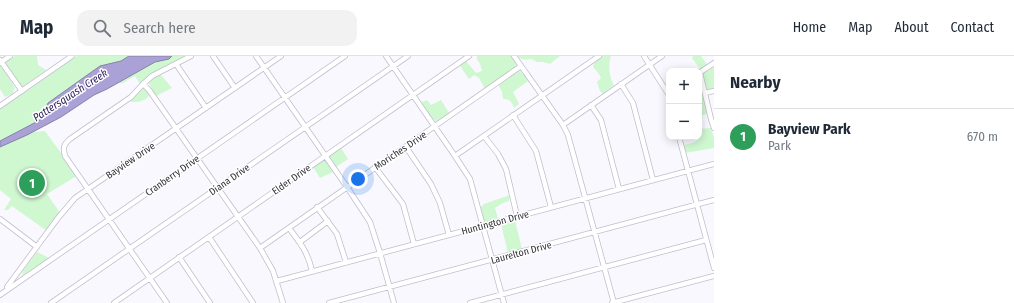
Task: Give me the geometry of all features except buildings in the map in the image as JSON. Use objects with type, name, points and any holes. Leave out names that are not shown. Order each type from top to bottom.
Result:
[{"type":"street","points":[[10,56],[0,62],[22,91]]},
{"type":"street","points":[[0,106],[72,56]]},
{"type":"street","points":[[167,303],[65,156],[63,148],[64,144],[70,139],[131,98],[152,76],[191,56]]},
{"type":"street","points":[[213,56],[235,88]]},
{"type":"street","points":[[256,56],[370,222],[394,303]]},
{"type":"street","name":"Bayview Drive","points":[[5,290],[71,202],[281,56]]},
{"type":"street","name":"Cranberry Drive","points":[[0,295],[5,290],[24,279],[345,56]]},
{"type":"street","points":[[386,56],[470,179],[504,303]]},
{"type":"street","name":"Diana Drive","points":[[51,303],[408,56]]},
{"type":"street","name":"Elder Drive","points":[[114,303],[122,301],[179,257],[469,56]]},
{"type":"street","points":[[514,56],[563,125],[572,146],[613,303],[714,276]]},
{"type":"street","points":[[455,156],[599,56]]},
{"type":"street","points":[[644,56],[666,89]]},
{"type":"street","points":[[563,125],[662,56]]},
{"type":"street","points":[[702,71],[714,63]]},
{"type":"street","points":[[176,64],[206,108]]},
{"type":"street","name":"Moriches Drive","points":[[260,248],[521,66]]},
{"type":"street","points":[[143,84],[150,90],[260,248],[277,280],[283,303]]},
{"type":"street","points":[[621,84],[636,110],[653,180]]},
{"type":"street","points":[[702,84],[714,127]]},
{"type":"street","points":[[705,94],[714,91]]},
{"type":"street","points":[[591,105],[601,120],[619,189]]},
{"type":"street","points":[[513,115],[536,151],[551,207]]},
{"type":"street","points":[[484,136],[498,154],[506,169],[517,216]]},
{"type":"street","points":[[680,140],[714,268]]},
{"type":"street","points":[[406,147],[431,184],[440,203],[449,235]]},
{"type":"street","name":"Huntington Drive","points":[[277,280],[714,164]]},
{"type":"street","points":[[375,167],[403,204],[414,244]]},
{"type":"street","name":"Laurelton Drive","points":[[329,303],[714,200]]},
{"type":"street","points":[[317,207],[340,240],[346,262]]},
{"type":"street","points":[[0,219],[37,247]]},
{"type":"street","points":[[300,242],[328,221]]},
{"type":"street","points":[[289,228],[300,242],[309,258],[312,271]]},
{"type":"street","points":[[208,237],[253,303]]},
{"type":"street","points":[[470,303],[706,240]]},
{"type":"street","points":[[179,257],[210,303]]},
{"type":"green space","points":[[15,56],[37,56],[38,65],[46,70],[21,86],[5,63]]},
{"type":"green space","points":[[77,56],[129,56],[121,61],[100,66],[48,103],[40,120],[0,141],[0,109]]},
{"type":"green space","points":[[172,56],[185,56],[148,76],[140,84],[135,76],[121,84],[119,82],[154,62],[166,60]]},
{"type":"green space","points":[[477,56],[512,56],[516,67],[485,89],[479,78],[474,75],[469,79],[460,66],[466,61],[476,73],[482,71]]},
{"type":"green space","points":[[518,56],[560,56],[550,64],[537,62],[531,59],[522,59]]},
{"type":"green space","points":[[603,56],[611,56],[610,71],[611,79],[614,85],[603,94],[600,91],[597,82],[601,78],[593,67],[594,63]]},
{"type":"green space","points":[[693,56],[701,56],[708,66],[699,68],[692,58]]},
{"type":"green space","points":[[714,65],[714,89],[707,90],[702,74]]},
{"type":"green space","points":[[0,66],[2,66],[15,88],[12,94],[5,97],[0,89]]},
{"type":"green space","points":[[520,71],[528,81],[513,92],[519,104],[514,108],[510,101],[503,99],[502,92],[498,84]]},
{"type":"green space","points":[[159,74],[172,88],[156,96],[149,84],[149,81]]},
{"type":"green space","points":[[144,88],[147,89],[149,96],[147,98],[140,102],[129,101]]},
{"type":"green space","points":[[702,95],[707,114],[702,115]]},
{"type":"green space","points":[[427,100],[431,105],[441,100],[449,113],[436,121],[434,120],[420,103]]},
{"type":"green space","points":[[711,128],[714,138],[714,148],[685,153],[684,145],[697,140],[702,140],[702,129]]},
{"type":"green space","points":[[45,131],[77,175],[47,194],[60,213],[47,231],[12,206],[8,210],[4,210],[11,199],[0,190],[0,147],[33,132]]},
{"type":"green space","points":[[341,148],[348,159],[336,167],[329,158],[331,154]]},
{"type":"green space","points":[[324,160],[327,161],[333,172],[320,178],[313,167]]},
{"type":"green space","points":[[510,195],[509,201],[495,208],[498,219],[486,222],[483,221],[480,208],[484,204]]},
{"type":"green space","points":[[515,221],[522,249],[508,253],[501,224]]},
{"type":"green space","points":[[37,252],[49,258],[23,275],[23,271]]},
{"type":"water","name":"Pattersquash Creek","points":[[129,56],[172,56],[169,59],[155,62],[94,95],[61,117],[0,147],[0,141],[40,120],[48,103],[100,66],[121,61]]},
{"type":"place","name":"Bayview Park","points":[[32,183]]}]
